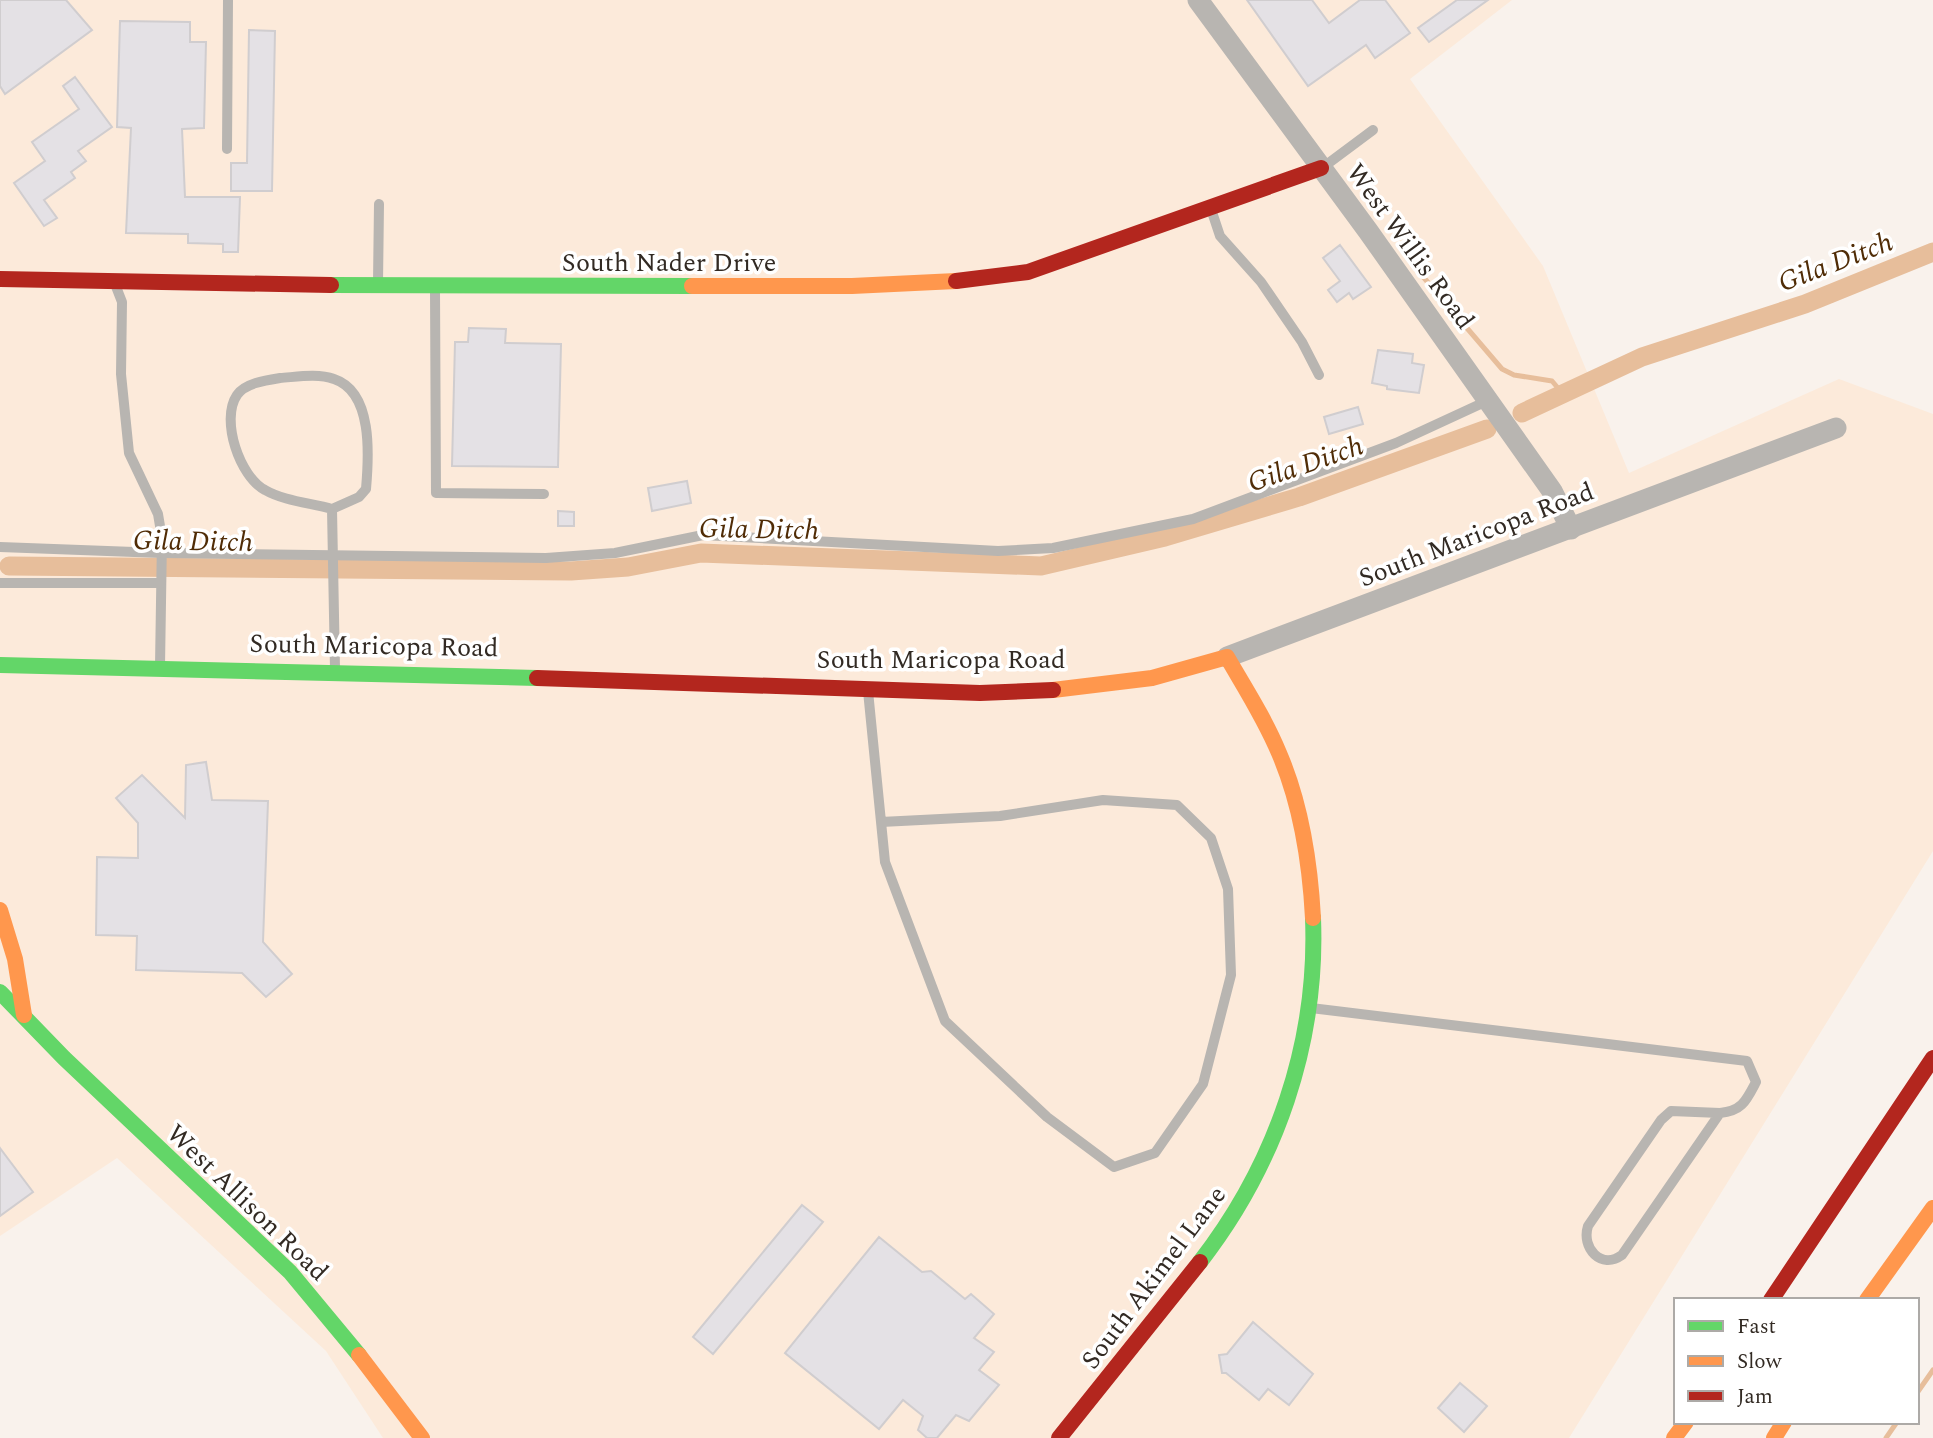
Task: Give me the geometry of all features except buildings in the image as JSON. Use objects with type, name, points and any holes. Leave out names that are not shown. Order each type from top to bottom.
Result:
[{"type":"main road","name":"South Nader Drive","points":[[0,279],[435,287],[852,286],[945,282],[1028,272],[1321,169]]},
{"type":"main road","name":"South Maricopa Road","points":[[0,665],[335,671],[980,693],[1073,689],[1152,678],[1227,657]]},
{"type":"main road","name":"South Akimel Lane","points":[[1059,1438],[1215,1243],[1248,1191],[1275,1135],[1295,1082],[1311,1008],[1314,949],[1308,873],[1291,785],[1275,743],[1227,657]]},
{"type":"main road","points":[[0,910],[15,959],[24,1015]]},
{"type":"main road","name":"West Allison Road","points":[[0,992],[91,1085],[298,1281],[378,1378],[422,1438]]},
{"type":"main road","points":[[1772,1298],[1933,1058]]},
{"type":"main road","points":[[1868,1298],[1933,1208]]},
{"type":"street","name":"West Willis Road","points":[[1198,0],[1368,230],[1552,491],[1571,529]]},
{"type":"street","name":"South Maricopa Road","points":[[1227,657],[1836,428]]},
{"type":"lane","points":[[227,149],[228,0]]},
{"type":"lane","points":[[1321,169],[1373,130]]},
{"type":"lane","points":[[378,286],[379,204]]},
{"type":"lane","points":[[1210,206],[1220,236],[1261,282],[1302,342],[1319,375]]},
{"type":"lane","points":[[115,283],[122,302],[121,374],[129,453],[158,514],[161,553],[160,668]]},
{"type":"lane","points":[[435,287],[436,493],[544,494]]},
{"type":"lane","points":[[300,376],[331,377],[346,384],[356,396],[363,417],[366,489],[359,498],[332,509],[266,491],[252,481],[238,460],[232,428],[233,404],[237,394],[260,382],[300,376]]},
{"type":"lane","points":[[0,547],[161,553],[591,556],[703,535],[998,551],[1053,548],[1194,519],[1396,443],[1487,401]]},
{"type":"lane","points":[[332,509],[335,671]]},
{"type":"lane","points":[[0,583],[161,583]]},
{"type":"lane","points":[[868,689],[884,862],[945,1021],[1047,1117],[1114,1167],[1155,1153],[1203,1084],[1231,975],[1228,890],[1211,838],[1177,806],[1103,800],[1000,817],[881,822]]},
{"type":"lane","points":[[1311,1008],[1747,1061],[1756,1082],[1745,1104],[1734,1112],[1671,1111],[1661,1120],[1588,1226],[1584,1238],[1588,1248],[1606,1261],[1614,1261],[1622,1255],[1720,1113]]},
{"type":"shaded area","points":[[0,0],[1512,0],[1410,79],[1543,266],[1629,473],[1839,379],[1933,414],[1933,851],[1569,1438],[383,1438],[326,1351],[117,1158],[0,1236]]},
{"type":"waterway","name":"Gila Ditch","points":[[1522,413],[1642,357],[1805,304],[1933,252]]},
{"type":"waterway","points":[[1419,272],[1502,369],[1514,375],[1552,381],[1563,394]]},
{"type":"waterway","name":"Gila Ditch","points":[[9,566],[571,571],[628,567],[701,553],[1041,566],[1165,537],[1299,497],[1487,429]]},
{"type":"waterway","points":[[1919,1390],[1933,1370]]},
{"type":"waterway","points":[[1886,1438],[1896,1424]]},
{"type":"traffic: fast","points":[[331,285],[692,286]]},
{"type":"traffic: fast","points":[[0,665],[537,678]]},
{"type":"traffic: fast","points":[[1200,1262],[1227,1224],[1250,1184],[1287,1100],[1308,1011],[1313,965],[1313,918]]},
{"type":"traffic: fast","points":[[0,992],[64,1058],[290,1272],[359,1355]]},
{"type":"traffic: slow","points":[[692,286],[852,286],[956,281]]},
{"type":"traffic: slow","points":[[1053,690],[1152,678],[1227,657],[1268,728],[1287,772],[1303,834],[1313,918]]},
{"type":"traffic: slow","points":[[0,910],[15,959],[24,1015]]},
{"type":"traffic: slow","points":[[1868,1298],[1933,1208]]},
{"type":"traffic: slow","points":[[359,1355],[422,1438]]},
{"type":"traffic: slow","points":[[1674,1438],[1684,1424]]},
{"type":"traffic: slow","points":[[1774,1438],[1783,1424]]},
{"type":"traffic: jam","points":[[956,281],[1028,272],[1321,168]]},
{"type":"traffic: jam","points":[[0,279],[331,285]]},
{"type":"traffic: jam","points":[[537,678],[980,693],[1053,690]]},
{"type":"traffic: jam","points":[[1772,1298],[1933,1058]]},
{"type":"traffic: jam","points":[[1059,1438],[1200,1262]]}]
